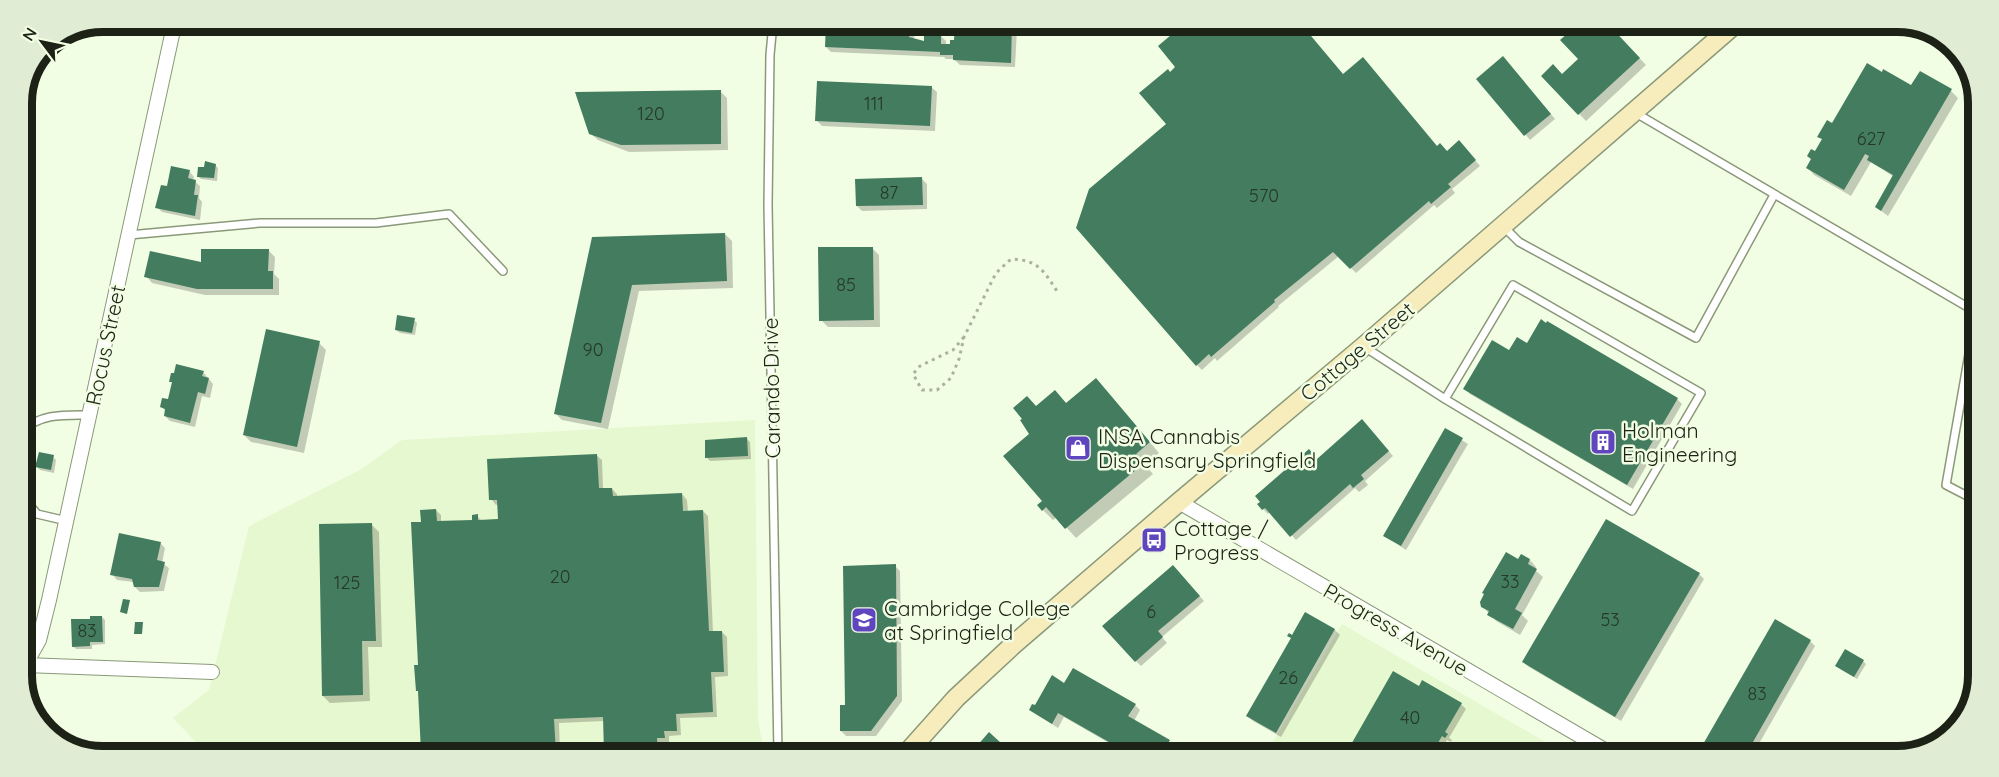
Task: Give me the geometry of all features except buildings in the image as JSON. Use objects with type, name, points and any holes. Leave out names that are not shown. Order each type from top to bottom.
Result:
[{"type":"main road","name":"Cottage Street","points":[[913,746],[956,698],[1013,645],[1364,347],[1727,31]]},
{"type":"street","name":"Rocus Street","points":[[32,651],[39,640],[67,521],[173,31]]},
{"type":"street","name":"Progress Avenue","points":[[1179,502],[1598,746]]},
{"type":"street","points":[[32,666],[212,672]]},
{"type":"lane","name":"Carando Drive","points":[[772,31],[767,184],[778,746]]},
{"type":"lane","points":[[1634,111],[1967,308]]},
{"type":"lane","points":[[1503,226],[1519,242],[1696,338],[1774,195]]},
{"type":"lane","points":[[129,235],[260,223],[376,223],[449,214],[503,271]]},
{"type":"lane","points":[[1364,347],[1445,399],[1632,511],[1701,393],[1513,285],[1445,399]]},
{"type":"lane","points":[[1967,362],[1946,485],[1968,496]]},
{"type":"lane","points":[[32,424],[50,416],[90,415]]},
{"type":"lane","points":[[32,507],[37,514],[67,521]]},
{"type":"path","points":[[964,337],[959,359],[951,378],[937,390],[922,390],[913,374],[920,366],[953,350],[964,337],[996,273],[1011,260],[1029,260],[1043,271],[1059,294]]},
{"type":"shaded area","points":[[755,420],[758,719],[763,746],[199,746],[173,718],[209,690],[249,526],[360,470],[402,440]]},
{"type":"shaded area","points":[[1342,624],[1552,746],[1271,746]]},
{"type":"place","name":"Holman Engineering","points":[[1603,442]]},
{"type":"place","name":"INSA Cannabis Dispensary Springfield","points":[[1078,448]]},
{"type":"place","name":"Cottage / Progress","points":[[1154,540]]},
{"type":"place","name":"Cambridge College at Springfield","points":[[864,620]]}]
